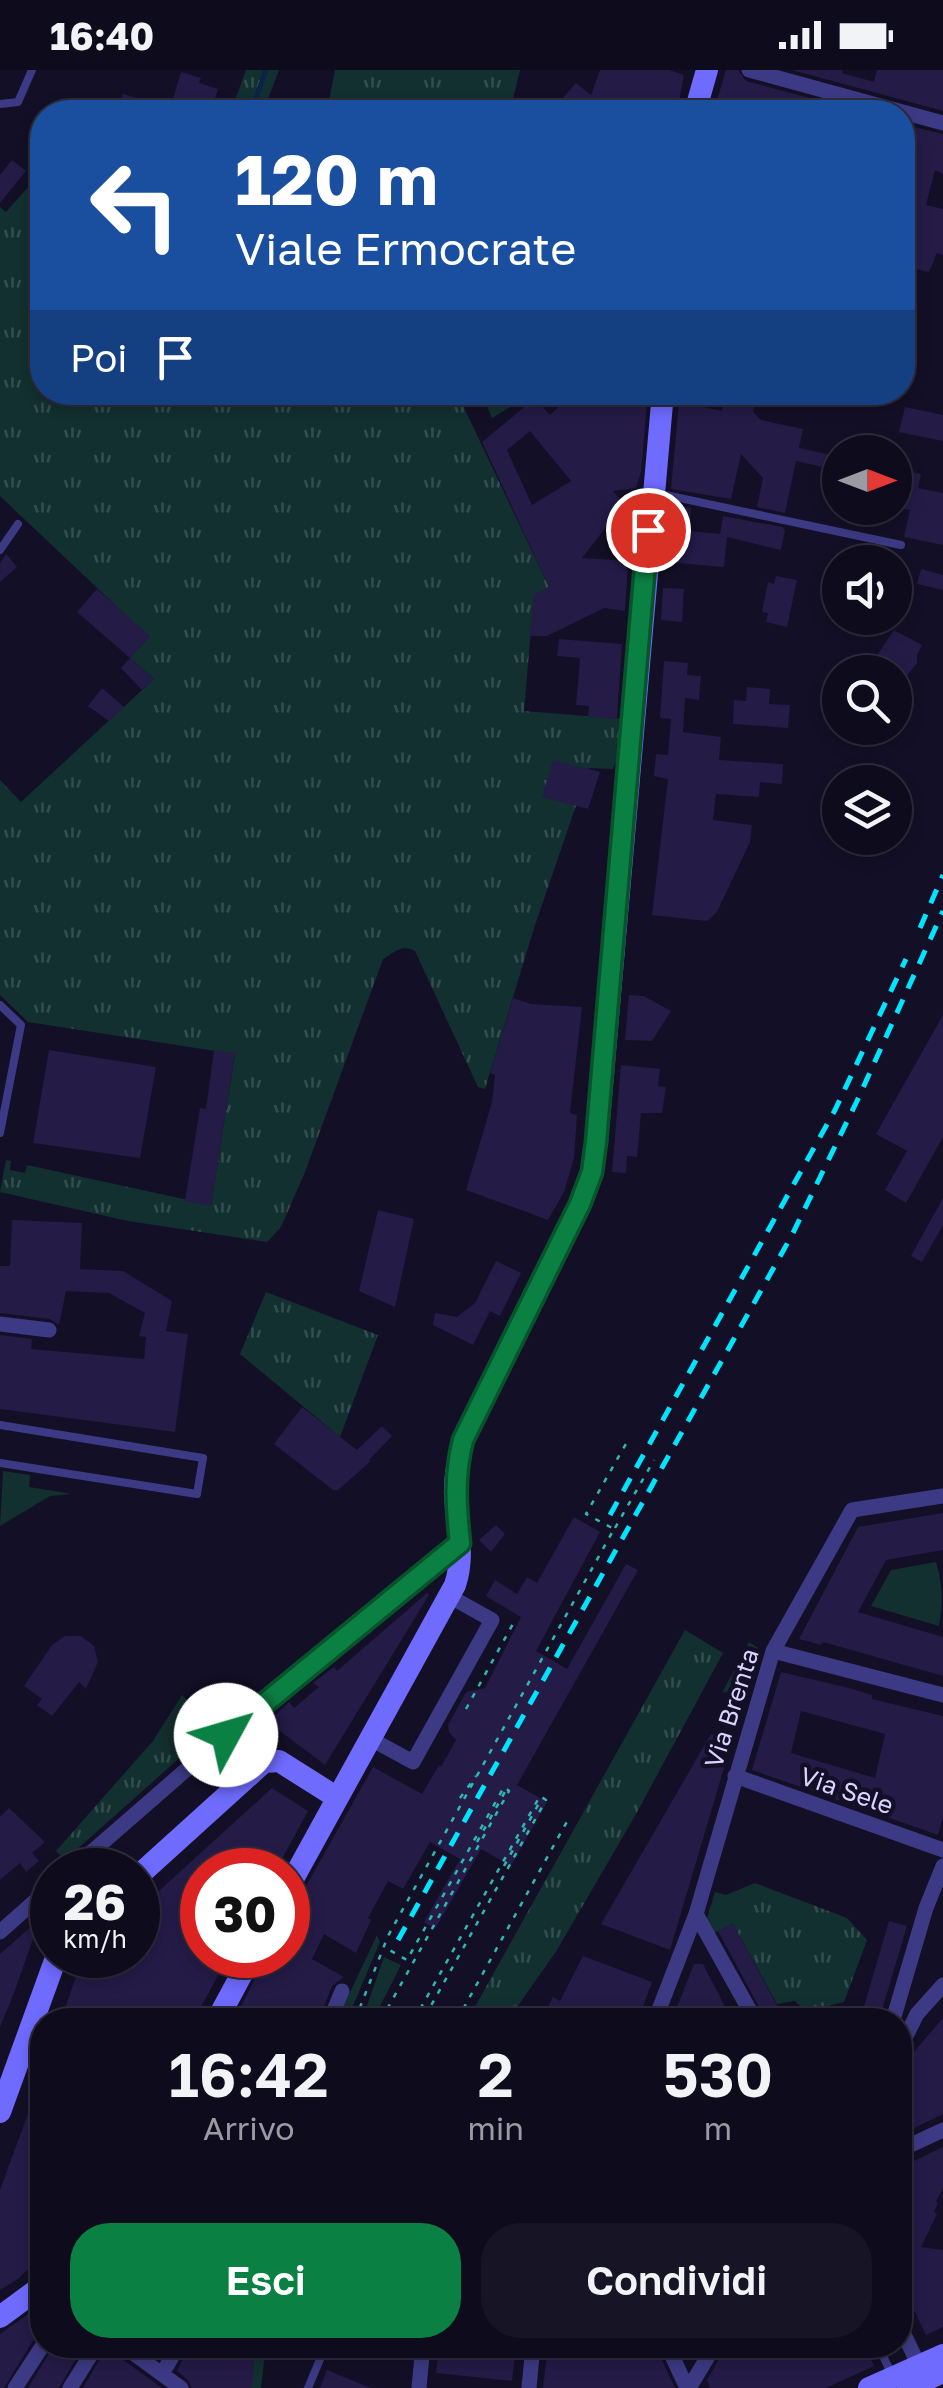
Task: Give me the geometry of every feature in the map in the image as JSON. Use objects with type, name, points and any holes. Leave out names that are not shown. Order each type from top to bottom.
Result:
[{"type":"main road","points":[[698,100],[707,70]]},
{"type":"main road","points":[[309,1848],[452,1591],[460,1571],[455,1481],[463,1440],[580,1204],[592,1172],[661,405]]},
{"type":"main road","points":[[160,1856],[264,1762],[278,1761],[336,1797]]},
{"type":"main road","points":[[38,2008],[49,1978]]},
{"type":"main road","points":[[223,2008],[240,1978]]},
{"type":"main road","points":[[0,2112],[30,2029]]},
{"type":"main road","points":[[0,2316],[30,2295]]},
{"type":"main road","points":[[869,2388],[918,2376],[943,2355]]},
{"type":"street","points":[[749,70],[841,100]]},
{"type":"street","points":[[915,117],[943,123]]},
{"type":"street","points":[[0,1324],[48,1330]]},
{"type":"street","name":"Via Brenta","points":[[660,2008],[696,1914],[774,1651],[852,1510],[943,1496]]},
{"type":"street","points":[[96,1848],[226,1735],[460,1543]]},
{"type":"street","points":[[369,1738],[413,1762],[492,1620],[452,1591],[450,1573],[442,1566],[430,1567]]},
{"type":"street","points":[[774,1651],[943,1695]]},
{"type":"street","name":"Via Sele","points":[[735,1776],[943,1850]]},
{"type":"street","points":[[896,2008],[943,1866]]},
{"type":"street","points":[[0,1932],[30,1905]]},
{"type":"street","points":[[696,1914],[748,2008]]},
{"type":"street","points":[[912,2023],[943,1985]]},
{"type":"street","points":[[335,2008],[342,1991]]},
{"type":"street","points":[[912,2144],[943,2130]]},
{"type":"street","points":[[15,2388],[35,2358]]},
{"type":"street","points":[[70,2388],[88,2358]]},
{"type":"street","points":[[139,2358],[172,2383],[177,2358]]},
{"type":"street","points":[[419,2388],[422,2358]]},
{"type":"street","points":[[529,2388],[532,2358]]},
{"type":"street","points":[[674,2358],[688,2388]]},
{"type":"street","points":[[688,2388],[708,2358]]},
{"type":"lane","points":[[0,104],[18,102],[32,70]]},
{"type":"lane","points":[[652,492],[901,545]]},
{"type":"lane","points":[[0,550],[18,524]]},
{"type":"lane","points":[[0,1005],[21,1025],[0,1134]]},
{"type":"lane","points":[[0,1426],[203,1458],[197,1494],[0,1462]]},
{"type":"lane","points":[[308,2388],[321,2358]]},
{"type":"lane","points":[[895,2358],[918,2376]]},
{"type":"path","points":[[614,1529],[586,1514],[628,1442]]},
{"type":"path","points":[[360,2008],[384,1947],[654,1460]]},
{"type":"path","points":[[466,1710],[514,1622],[517,1624]]},
{"type":"path","points":[[544,1638],[551,1642]]},
{"type":"path","points":[[494,1726],[501,1731]]},
{"type":"path","points":[[460,1798],[476,1776]]},
{"type":"path","points":[[387,2008],[506,1789]]},
{"type":"path","points":[[421,2008],[543,1798]]},
{"type":"path","points":[[464,2008],[569,1818]]},
{"type":"path","points":[[384,1947],[407,1960],[477,1842]]},
{"type":"path","points":[[429,2008],[504,1866]]},
{"type":"green space","points":[[246,70],[279,70],[268,100],[235,100]]},
{"type":"green space","points":[[335,70],[520,70],[510,100],[329,100]]},
{"type":"green space","points":[[30,185],[30,405],[463,405],[549,587],[534,595],[524,711],[624,719],[622,759],[617,759],[613,769],[589,768],[485,1089],[478,1087],[415,951],[402,949],[383,959],[305,1172],[281,1227],[267,1242],[128,1221],[0,1192],[6,1160],[11,1161],[10,1170],[25,1173],[27,1165],[211,1205],[235,1054],[28,1022],[0,995],[0,780],[21,802],[154,679],[130,658],[149,637],[0,496],[0,207],[6,212]]},
{"type":"green space","points":[[486,405],[514,405],[492,418]]},
{"type":"green space","points":[[266,1292],[378,1335],[340,1437],[240,1354]]},
{"type":"green space","points":[[3,1471],[30,1475],[29,1487],[72,1494],[50,1496],[0,1526]]},
{"type":"green space","points":[[936,1562],[942,1593],[939,1626],[871,1606],[891,1570]]},
{"type":"green space","points":[[685,1630],[723,1653],[557,1950],[516,2008],[474,2008]]},
{"type":"green space","points":[[749,1642],[758,1648],[746,1687],[722,1693]]},
{"type":"green space","points":[[182,1695],[213,1728],[78,1848],[59,1848],[153,1741]]},
{"type":"green space","points":[[755,1883],[847,1918],[867,1940],[844,2002],[818,2008],[802,2008],[795,2001],[777,2004],[733,1924],[714,1933],[707,1919],[715,1892],[726,1895]]},
{"type":"green space","points":[[377,1935],[380,1942],[352,2008],[343,2008]]},
{"type":"green space","points":[[384,1957],[401,1965],[379,2008],[366,2008]]},
{"type":"green space","points":[[254,2358],[264,2358],[261,2388],[251,2388]]},
{"type":"building","points":[[600,70],[669,70],[684,75],[679,100],[561,100],[576,83],[591,95]]},
{"type":"building","points":[[726,70],[738,70],[746,81],[817,100],[717,100]]},
{"type":"building","points":[[792,70],[843,70],[842,73],[874,82],[877,70],[943,70],[943,111],[915,103],[915,100]]},
{"type":"building","points":[[181,72],[218,89],[215,100],[172,100]]},
{"type":"building","points":[[123,94],[143,100],[121,100]]},
{"type":"building","points":[[915,127],[943,134],[943,174],[935,170],[926,205],[943,209],[943,255],[937,253],[929,272],[915,269]]},
{"type":"building","points":[[12,160],[26,171],[0,203],[0,175]]},
{"type":"building","points":[[527,405],[541,405],[550,415],[561,405],[647,405],[636,488],[613,491],[624,504],[582,558],[628,561],[625,611],[604,608],[547,636],[530,636],[534,594],[549,587],[482,442]],"holes":[[[530,431],[571,481],[532,505],[507,450]]]},
{"type":"building","points":[[679,405],[722,411],[723,405],[754,405],[753,412],[761,420],[803,429],[799,448],[822,453],[822,467],[796,461],[785,513],[757,507],[763,478],[741,454],[731,499],[671,489]]},
{"type":"building","points":[[905,407],[943,415],[943,441],[899,432]]},
{"type":"building","points":[[912,472],[921,474],[918,488],[943,493],[943,545],[904,537],[907,525],[912,525]]},
{"type":"building","points":[[670,504],[691,508],[690,531],[720,534],[723,516],[782,527],[785,530],[781,550],[727,537],[724,567],[665,562]]},
{"type":"building","points":[[6,554],[17,567],[0,582],[0,563]]},
{"type":"building","points":[[921,569],[943,575],[943,590],[917,584]]},
{"type":"building","points":[[776,576],[797,580],[787,627],[766,622],[768,613],[762,612],[768,582],[774,584]]},
{"type":"building","points":[[663,588],[684,589],[682,622],[661,620]]},
{"type":"building","points":[[97,589],[150,636],[130,658],[77,612]]},
{"type":"building","points":[[891,635],[903,635],[922,645],[912,669],[912,655],[877,655]]},
{"type":"building","points":[[559,639],[622,644],[617,719],[588,717],[589,706],[576,705],[580,658],[557,656]]},
{"type":"building","points":[[130,658],[154,679],[142,690],[121,668]]},
{"type":"building","points":[[664,661],[688,663],[687,675],[701,676],[699,700],[685,698],[683,732],[721,737],[719,760],[783,764],[782,784],[760,782],[759,797],[716,794],[713,820],[752,825],[750,842],[717,912],[707,921],[652,915],[668,779],[654,776],[656,754],[668,755],[671,719],[660,718]]},
{"type":"building","points":[[747,687],[770,689],[769,704],[790,705],[788,728],[733,724],[734,700],[746,701]]},
{"type":"building","points":[[102,688],[124,707],[109,721],[88,706]]},
{"type":"building","points":[[553,760],[600,772],[588,809],[542,797]]},
{"type":"building","points":[[629,995],[644,996],[671,1011],[652,1041],[625,1040]]},
{"type":"building","points":[[513,998],[531,1004],[582,1007],[570,1113],[577,1115],[574,1158],[564,1192],[548,1220],[466,1190],[492,1102],[495,1075],[490,1073]]},
{"type":"building","points":[[943,1015],[943,1137],[906,1203],[885,1190],[907,1151],[876,1134]]},
{"type":"building","points":[[49,1050],[156,1067],[140,1158],[33,1143]]},
{"type":"building","points":[[214,1050],[235,1053],[211,1206],[185,1201],[200,1108],[206,1109]]},
{"type":"building","points":[[621,1065],[660,1069],[658,1086],[666,1087],[662,1113],[641,1113],[637,1157],[627,1156],[626,1173],[612,1172]]},
{"type":"building","points":[[943,1198],[943,1225],[922,1262],[911,1256]]},
{"type":"building","points":[[378,1210],[414,1219],[395,1307],[359,1291]]},
{"type":"building","points":[[12,1220],[82,1223],[80,1269],[123,1271],[172,1301],[166,1331],[188,1334],[175,1432],[0,1409],[0,1335],[32,1339],[31,1349],[144,1359],[146,1337],[139,1336],[145,1313],[109,1293],[66,1291],[59,1325],[50,1319],[0,1313],[0,1266],[10,1266]]},
{"type":"building","points":[[496,1261],[521,1273],[500,1316],[490,1311],[473,1345],[433,1325],[435,1313],[457,1317],[475,1303]]},
{"type":"building","points":[[302,1407],[357,1450],[382,1426],[392,1436],[371,1461],[338,1490],[333,1490],[274,1444]]},
{"type":"building","points":[[943,1513],[943,1550],[886,1560],[858,1612],[943,1637],[943,1676],[823,1642],[821,1645],[799,1639],[858,1527]]},
{"type":"building","points":[[574,1517],[600,1532],[536,1651],[567,1669],[626,1564],[638,1570],[517,1785],[547,1802],[511,1866],[481,1849],[435,1929],[424,1922],[460,1859],[430,1842],[403,1889],[388,1881],[368,1918],[371,1920],[356,1953],[324,1934],[312,1959],[344,1977],[332,1986],[324,2008],[240,2008],[255,1978],[310,1978],[310,1879],[373,1767],[422,1794],[456,1740],[448,1725],[466,1692],[485,1688],[521,1617],[486,1596],[495,1580],[517,1594],[527,1577],[537,1583]]},
{"type":"building","points":[[496,1525],[505,1534],[491,1552],[479,1540]]},
{"type":"building","points":[[427,1593],[325,1765],[268,1722],[289,1702],[294,1708],[319,1687],[313,1683],[334,1667],[337,1671]]},
{"type":"building","points":[[65,1636],[81,1636],[94,1646],[98,1662],[86,1689],[79,1682],[52,1716],[37,1705],[42,1699],[24,1686],[52,1645]]},
{"type":"building","points":[[781,1672],[943,1716],[943,1816],[938,1835],[752,1770]],"holes":[[[801,1711],[885,1734],[875,1778],[791,1753]]]},
{"type":"building","points":[[711,1734],[722,1737],[725,1744],[724,1768],[670,1950],[601,1924]]},
{"type":"building","points":[[272,1788],[308,1811],[288,1848],[206,1848]]},
{"type":"building","points":[[9,1808],[45,1842],[30,1848],[30,1869],[26,1872],[20,1863],[0,1880],[0,1817]]},
{"type":"building","points":[[180,1872],[180,1978],[217,1978],[200,2008],[65,2008],[75,1978],[160,1978],[160,1890]]},
{"type":"building","points":[[889,1921],[907,1926],[883,2008],[864,2008]]},
{"type":"building","points":[[733,1924],[778,2008],[760,2008],[718,1931]]},
{"type":"building","points":[[30,1928],[30,1947],[0,2027],[0,1954]]},
{"type":"building","points":[[583,1956],[652,1982],[642,2008],[547,2008],[553,1997],[560,2001]]},
{"type":"building","points":[[694,1964],[703,1964],[726,2008],[677,2008]]},
{"type":"building","points":[[943,2018],[943,2114],[912,2129],[912,2054]]},
{"type":"building","points":[[30,2108],[30,2268],[0,2290],[0,2190]]},
{"type":"building","points":[[943,2147],[943,2188],[936,2202],[937,2214],[921,2247],[943,2250],[943,2327],[926,2335],[912,2306],[912,2162]]},
{"type":"building","points":[[30,2313],[30,2346],[4,2388],[0,2388],[0,2334]]},
{"type":"building","points":[[46,2358],[76,2358],[59,2388],[28,2388]]},
{"type":"building","points":[[100,2358],[121,2358],[162,2388],[83,2388]]},
{"type":"building","points":[[184,2358],[254,2358],[251,2388],[192,2388],[177,2371]]},
{"type":"building","points":[[438,2358],[515,2358],[512,2381],[436,2373]]},
{"type":"building","points":[[546,2358],[661,2358],[675,2388],[543,2388]]},
{"type":"building","points":[[720,2358],[871,2358],[874,2366],[826,2388],[710,2388],[707,2380]]},
{"type":"building","points":[[327,2370],[371,2388],[320,2388]]},
{"type":"waterway","points":[[255,100],[266,70]]},
{"type":"railway","points":[[920,928],[943,875]]},
{"type":"railway","points":[[398,1940],[792,1235],[943,911]]},
{"type":"railway","points":[[610,1515],[835,1110],[906,959]]},
{"type":"route","points":[[226,1735],[460,1543],[455,1494],[463,1440],[580,1204],[592,1172],[648,530]]}]
